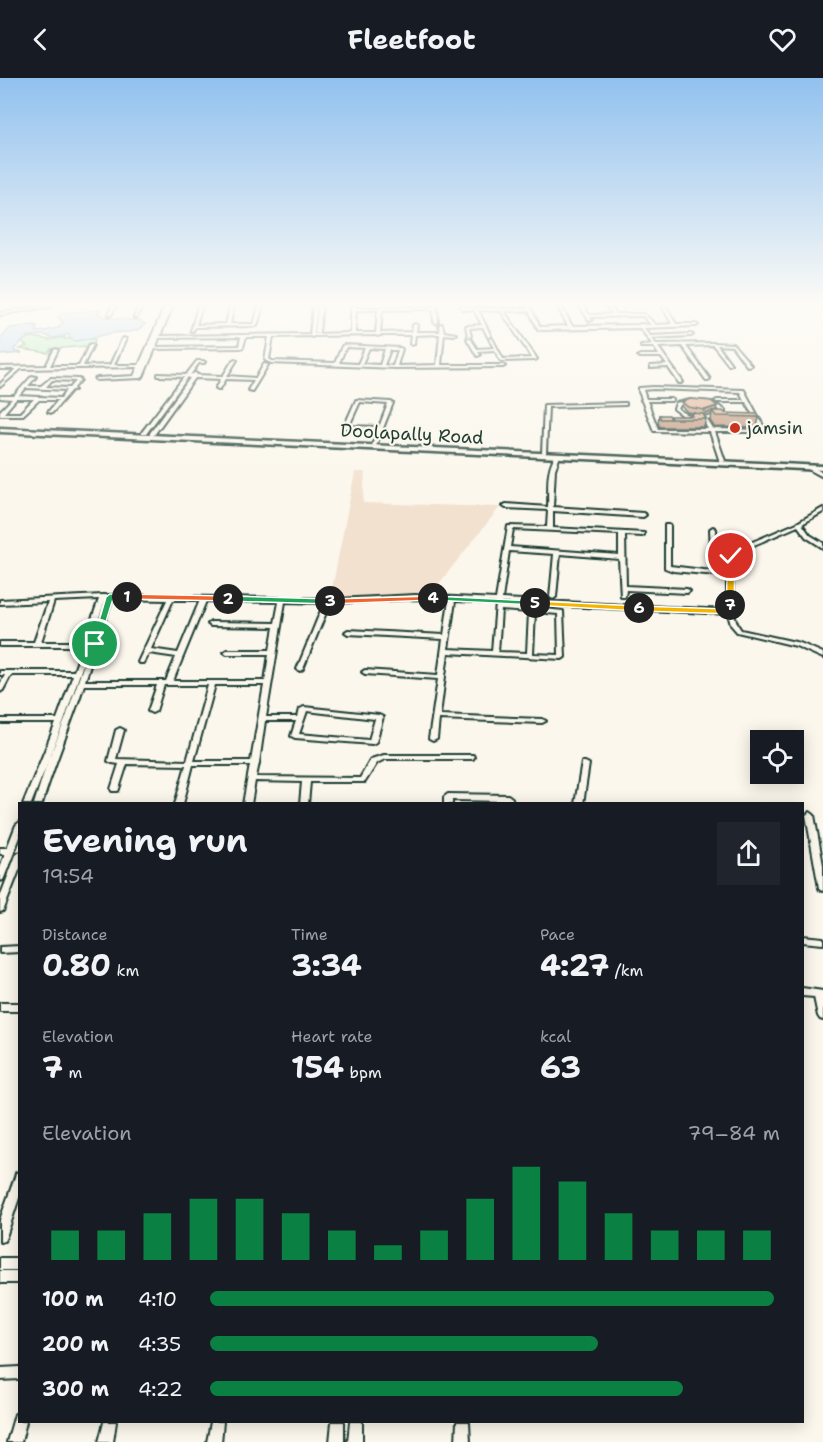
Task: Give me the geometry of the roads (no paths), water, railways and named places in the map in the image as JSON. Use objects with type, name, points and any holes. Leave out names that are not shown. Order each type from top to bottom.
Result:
[{"type":"main road","name":"Doolapally Road","points":[[0,428],[268,439],[550,455]]},
{"type":"main road","name":"Doolapally Road","points":[[0,428],[823,467]]},
{"type":"main road","points":[[550,455],[823,467]]},
{"type":"street","points":[[0,386],[18,370]]},
{"type":"street","points":[[97,379],[137,377],[140,370]]},
{"type":"street","points":[[218,388],[230,370]]},
{"type":"street","points":[[250,390],[263,370]]},
{"type":"street","points":[[673,370],[681,382]]},
{"type":"street","points":[[701,370],[708,379]]},
{"type":"street","points":[[159,383],[163,375],[258,379]]},
{"type":"street","points":[[0,377],[11,376]]},
{"type":"street","points":[[148,434],[159,412],[177,388],[191,376]]},
{"type":"street","points":[[148,434],[167,412],[191,376]]},
{"type":"street","points":[[0,414],[34,377]]},
{"type":"street","points":[[42,388],[51,379],[80,380],[50,412]]},
{"type":"street","points":[[25,387],[73,389]]},
{"type":"street","points":[[177,388],[184,389]]},
{"type":"street","points":[[641,389],[735,389],[742,391],[748,401],[764,432],[659,431],[654,429],[641,389]]},
{"type":"street","points":[[0,397],[63,399]]},
{"type":"street","points":[[0,414],[21,414],[38,398]]},
{"type":"street","points":[[644,400],[671,400]]},
{"type":"street","points":[[704,418],[718,416],[723,411],[722,408],[697,400],[683,402],[676,406],[675,409],[682,414],[704,418],[713,432],[722,461]]},
{"type":"street","points":[[374,445],[381,429],[392,403],[358,401],[346,427],[381,429]]},
{"type":"street","points":[[717,401],[748,401]]},
{"type":"street","points":[[550,528],[553,464],[556,461],[550,455],[546,406],[624,404]]},
{"type":"street","points":[[159,412],[167,412]]},
{"type":"street","points":[[651,419],[660,419]]},
{"type":"street","points":[[750,421],[759,421]]},
{"type":"street","points":[[810,468],[823,475]]},
{"type":"street","points":[[506,506],[643,515]]},
{"type":"street","points":[[823,510],[799,524],[738,550],[731,556],[732,575],[729,591],[731,612],[735,628],[739,631],[798,644],[823,656]]},
{"type":"street","points":[[799,524],[808,536],[823,546]]},
{"type":"street","points":[[668,526],[667,567],[732,575]]},
{"type":"street","points":[[495,654],[510,527],[642,534]]},
{"type":"street","points":[[713,529],[715,573]]},
{"type":"street","points":[[622,533],[623,596]]},
{"type":"street","points":[[507,549],[622,557]]},
{"type":"street","points":[[553,597],[557,553]]},
{"type":"street","points":[[624,588],[687,591]]},
{"type":"street","points":[[28,802],[69,720],[95,644],[106,597]]},
{"type":"street","points":[[38,802],[46,766],[60,721],[86,644],[106,597]]},
{"type":"street","points":[[0,602],[106,597],[328,601],[415,597],[561,612],[562,657],[445,651]]},
{"type":"street","points":[[141,662],[171,598]]},
{"type":"street","points":[[152,711],[180,655],[204,598]]},
{"type":"street","points":[[37,644],[52,599]]},
{"type":"street","points":[[433,739],[452,599]]},
{"type":"street","points":[[247,802],[282,600]]},
{"type":"street","points":[[300,669],[328,601]]},
{"type":"street","points":[[499,605],[731,612]]},
{"type":"street","points":[[530,656],[532,609]]},
{"type":"street","points":[[211,624],[278,625]]},
{"type":"street","points":[[348,632],[447,637]]},
{"type":"street","points":[[0,644],[95,644]]},
{"type":"street","points":[[147,651],[180,655]]},
{"type":"street","points":[[227,652],[273,652]]},
{"type":"street","points":[[365,672],[441,677]]},
{"type":"street","points":[[0,674],[76,673]]},
{"type":"street","points":[[0,690],[9,674]]},
{"type":"street","points":[[82,683],[267,683]]},
{"type":"street","points":[[179,802],[212,683]]},
{"type":"street","points":[[304,709],[379,717],[372,742],[295,736],[301,719],[304,709]]},
{"type":"street","points":[[436,717],[542,721]]},
{"type":"street","points":[[262,719],[301,719]]},
{"type":"street","points":[[0,721],[60,721]]},
{"type":"street","points":[[120,730],[112,761],[255,763]]},
{"type":"street","points":[[252,779],[362,780],[374,761],[384,757],[470,757]]},
{"type":"street","points":[[115,789],[124,761]]},
{"type":"street","points":[[579,802],[585,764]]},
{"type":"street","points":[[304,802],[306,780]]},
{"type":"street","points":[[448,802],[448,797],[508,798],[509,802]]},
{"type":"street","points":[[810,815],[823,888]]},
{"type":"street","points":[[0,878],[18,830]]},
{"type":"street","points":[[0,851],[10,851]]},
{"type":"street","points":[[0,909],[18,860]]},
{"type":"street","points":[[804,939],[823,940]]},
{"type":"street","points":[[0,950],[18,949]]},
{"type":"street","points":[[804,992],[821,994],[823,1016]]},
{"type":"street","points":[[0,1007],[18,1007]]},
{"type":"street","points":[[0,1236],[18,1183]]},
{"type":"street","points":[[0,1264],[18,1264]]},
{"type":"street","points":[[0,1277],[18,1277]]},
{"type":"street","points":[[0,1374],[18,1374]]},
{"type":"street","points":[[14,1442],[19,1423]]},
{"type":"street","points":[[106,1442],[111,1423]]},
{"type":"street","points":[[214,1442],[217,1423]]},
{"type":"street","points":[[337,1442],[338,1423]]},
{"type":"street","points":[[355,1442],[356,1423]]},
{"type":"street","points":[[462,1423],[463,1442]]},
{"type":"place","name":"jamsin","points":[[735,428]]}]
